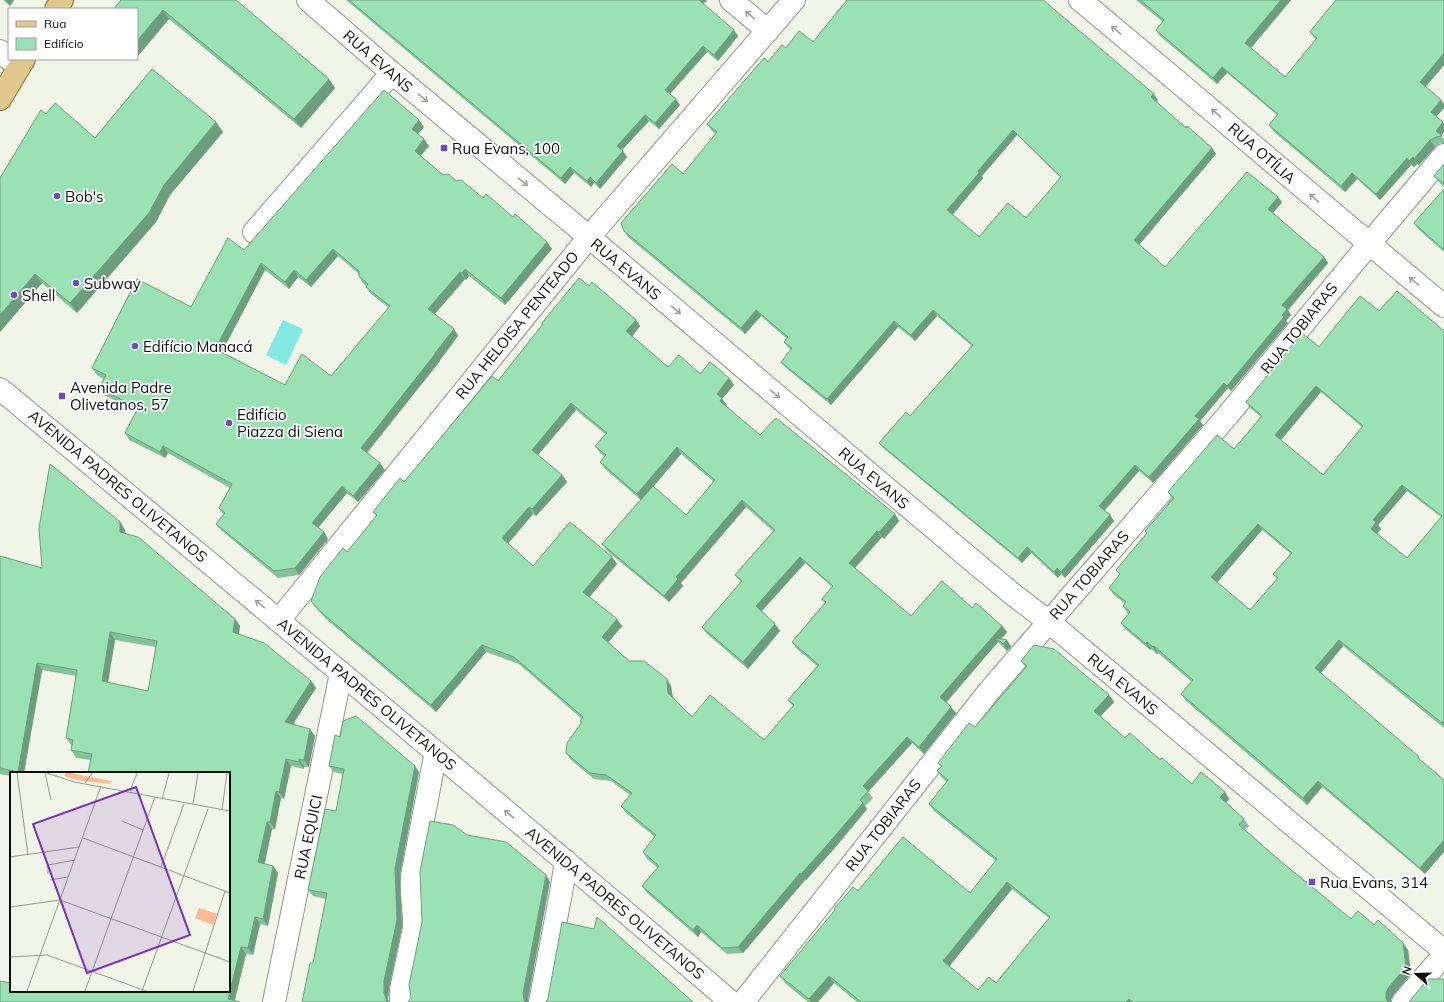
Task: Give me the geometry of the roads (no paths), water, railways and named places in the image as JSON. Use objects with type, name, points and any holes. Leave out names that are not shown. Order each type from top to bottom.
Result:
[{"type":"main road","points":[[0,99],[15,61]]},
{"type":"street","name":"RUA EVANS","points":[[308,0],[392,73],[986,572],[1049,622],[1444,951]]},
{"type":"street","points":[[731,0],[768,30]]},
{"type":"street","name":"RUA HELOISA PENTEADO","points":[[279,620],[589,237],[794,0]]},
{"type":"street","name":"RUA OTÍLIA","points":[[1080,0],[1444,306]]},
{"type":"street","points":[[254,232],[392,73]]},
{"type":"street","name":"RUA TOBIARAS","points":[[743,1002],[990,690],[1228,415],[1444,155]]},
{"type":"street","name":"AVENIDA PADRES OLIVETANOS","points":[[0,389],[279,620],[731,1002]]},
{"type":"street","name":"RUA EQUICI","points":[[274,1002],[341,673]]},
{"type":"street","points":[[403,1002],[401,1000],[401,990],[414,928],[411,889],[412,876],[436,752]]},
{"type":"street","points":[[540,1002],[566,861]]},
{"type":"street","points":[[1403,1002],[1444,954]]},
{"type":"water","points":[[283,320],[303,329],[286,365],[266,355]]},
{"type":"place","name":"Rua Evans, 100","points":[[444,148]]},
{"type":"place","name":"Bob's","points":[[57,196]]},
{"type":"place","name":"Subway","points":[[76,283]]},
{"type":"place","name":"Shell","points":[[14,295]]},
{"type":"place","name":"Edifício Manacá","points":[[135,346]]},
{"type":"place","name":"Avenida Padre Olivetanos, 57","points":[[62,396]]},
{"type":"place","name":"Edifício Piazza di Siena","points":[[229,423]]},
{"type":"place","name":"Rua Evans, 314","points":[[1312,882]]}]
